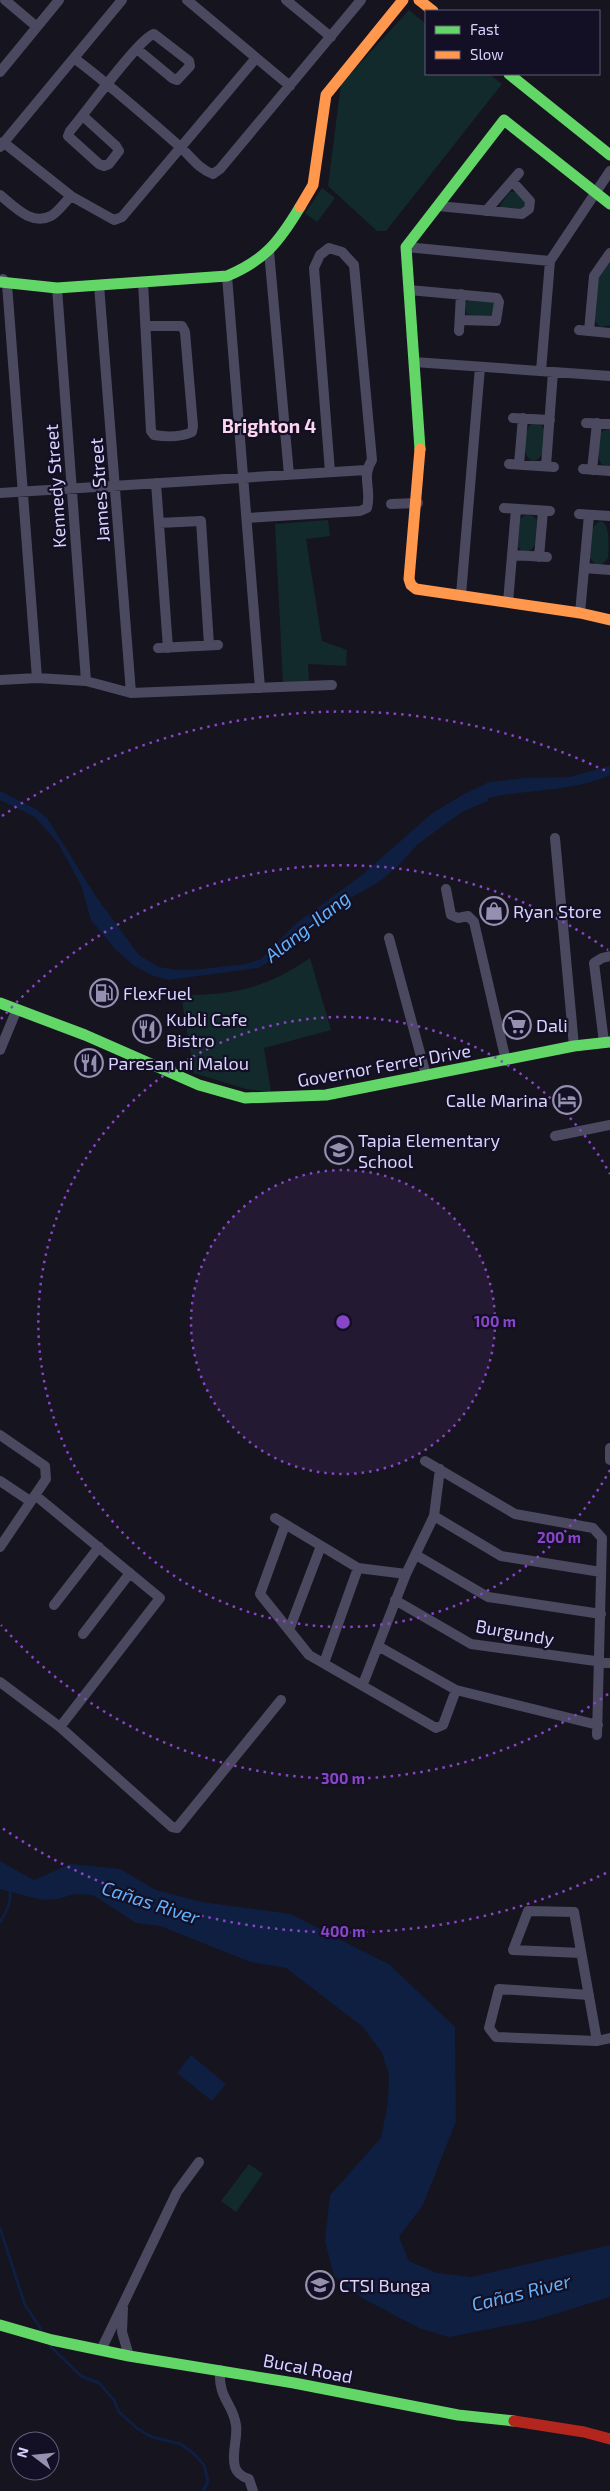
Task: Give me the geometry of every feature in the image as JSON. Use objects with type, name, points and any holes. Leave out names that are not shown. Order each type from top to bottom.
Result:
[{"type":"street","points":[[5,0],[37,27]]},
{"type":"street","points":[[0,72],[59,0]]},
{"type":"street","points":[[122,0],[2,144],[71,196],[107,217],[114,220],[122,217],[256,58]]},
{"type":"street","points":[[187,0],[290,86]]},
{"type":"street","points":[[286,0],[331,37]]},
{"type":"street","points":[[74,58],[108,84],[181,147],[204,171],[213,174],[220,169],[360,0]]},
{"type":"street","points":[[36,678],[23,492],[2,280],[57,288],[228,276],[251,266],[269,251],[313,184],[326,95],[403,0]]},
{"type":"street","points":[[419,0],[432,10]]},
{"type":"street","points":[[83,116],[119,151],[109,164],[104,166],[99,164],[68,136],[70,131],[108,84],[137,49],[149,35],[154,34],[189,61],[190,66],[181,78],[177,80],[137,49]]},
{"type":"street","points":[[510,75],[610,155]]},
{"type":"street","points":[[610,204],[504,120],[406,247],[421,460],[409,579],[411,585],[416,589],[580,613],[610,620]]},
{"type":"street","points":[[541,371],[550,261],[610,171]]},
{"type":"street","points":[[486,211],[519,173]]},
{"type":"street","points":[[438,206],[522,214],[529,209],[530,201],[512,182]]},
{"type":"street","points":[[0,194],[26,216],[38,218],[52,216],[71,196]]},
{"type":"street","points":[[406,247],[550,261]]},
{"type":"street","points":[[247,518],[360,511],[367,508],[369,502],[366,470],[372,460],[354,265],[342,252],[329,248],[320,255],[314,268],[330,472]]},
{"type":"street","points":[[269,251],[289,474]]},
{"type":"street","points":[[610,253],[594,276],[584,331],[610,333]]},
{"type":"street","points":[[228,276],[260,688]]},
{"type":"street","points":[[143,282],[151,431],[154,436],[192,432],[193,426],[182,326],[175,324],[146,326]]},
{"type":"street","name":"James Street","points":[[99,285],[131,693]]},
{"type":"street","name":"Kennedy Street","points":[[57,288],[86,681]]},
{"type":"street","points":[[409,290],[493,296],[499,302],[496,321],[460,326],[461,294]]},
{"type":"street","points":[[414,362],[610,376]]},
{"type":"street","points":[[461,595],[480,367]]},
{"type":"street","points":[[550,420],[518,418],[514,464],[550,467],[553,372]]},
{"type":"street","points":[[610,424],[592,423],[588,470],[610,471]]},
{"type":"street","points":[[0,493],[366,470]]},
{"type":"street","points":[[156,483],[163,648],[214,645],[201,521],[159,523]]},
{"type":"street","points":[[391,504],[418,503]]},
{"type":"street","points":[[504,508],[546,511],[543,557],[512,555]]},
{"type":"street","points":[[508,602],[516,509]]},
{"type":"street","points":[[580,613],[584,568],[584,514],[610,516]]},
{"type":"street","points":[[584,568],[610,570]]},
{"type":"street","points":[[0,680],[36,678],[86,681],[131,693],[332,686]]},
{"type":"street","points":[[555,838],[574,1046]]},
{"type":"street","points":[[446,889],[451,915],[458,918],[468,916],[474,922],[506,1061]]},
{"type":"street","points":[[389,938],[426,1075]]},
{"type":"street","points":[[607,1042],[594,963],[610,956]]},
{"type":"street","name":"Governor Ferrer Drive","points":[[0,1003],[84,1035],[199,1085],[245,1098],[290,1098],[326,1095],[506,1061],[574,1046],[607,1042]]},
{"type":"street","points":[[0,1050],[17,1009]]},
{"type":"street","points":[[554,1136],[610,1125]]},
{"type":"street","points":[[0,1435],[45,1466],[46,1479],[0,1547]]},
{"type":"street","points":[[610,1448],[610,1460]]},
{"type":"street","points":[[378,1646],[456,1690],[598,1730],[605,1663],[600,1614],[602,1538],[593,1528],[515,1514],[425,1461]]},
{"type":"street","points":[[363,1684],[406,1574],[434,1516],[440,1469]]},
{"type":"street","points":[[0,1481],[33,1498],[99,1547],[160,1598],[60,1727]]},
{"type":"street","points":[[434,1516],[501,1556],[601,1572]]},
{"type":"street","points":[[275,1518],[358,1568],[406,1574]]},
{"type":"street","points":[[285,1525],[260,1594],[309,1654],[436,1728],[443,1725],[456,1690]]},
{"type":"street","points":[[0,1526],[10,1532]]},
{"type":"street","points":[[289,1630],[321,1546]]},
{"type":"street","points":[[54,1605],[99,1547]]},
{"type":"street","points":[[416,1555],[488,1597],[600,1614]]},
{"type":"street","points":[[324,1663],[358,1568]]},
{"type":"street","points":[[82,1634],[130,1573]]},
{"type":"street","name":"Burgundy","points":[[396,1600],[471,1644],[605,1663]]},
{"type":"street","points":[[0,1682],[60,1727],[172,1827],[177,1828],[281,1700]]},
{"type":"street","points":[[581,1953],[513,1950],[528,1911],[574,1912],[597,2042]]},
{"type":"street","points":[[589,1995],[499,1989],[489,2028],[496,2037],[597,2042],[610,2038]]},
{"type":"street","points":[[101,2350],[178,2192],[199,2162]]},
{"type":"street","points":[[124,2304],[122,2332],[129,2356]]},
{"type":"street","name":"Bucal Road","points":[[0,2325],[52,2340],[129,2356],[220,2370],[458,2415],[504,2419],[584,2432],[610,2439]]},
{"type":"street","points":[[220,2370],[221,2391],[236,2423],[234,2460],[236,2470],[241,2476],[249,2479],[253,2491]]},
{"type":"green space","points":[[409,10],[425,23],[425,75],[490,75],[502,84],[386,231],[377,231],[328,186],[341,84]]},
{"type":"green space","points":[[322,188],[335,198],[317,222],[305,213]]},
{"type":"green space","points":[[510,192],[516,192],[526,200],[524,209],[501,207],[500,205]]},
{"type":"green space","points":[[610,261],[610,325],[600,327],[594,320],[597,279]]},
{"type":"green space","points":[[470,299],[493,302],[495,304],[492,318],[466,314],[465,303]]},
{"type":"green space","points":[[532,423],[541,424],[544,429],[543,452],[541,456],[533,461],[526,454],[524,443]]},
{"type":"green space","points":[[610,428],[610,466],[604,466],[598,454],[601,432]]},
{"type":"green space","points":[[527,514],[537,520],[535,545],[529,552],[522,551],[518,547],[520,519]]},
{"type":"green space","points":[[328,520],[330,536],[306,539],[322,641],[347,650],[346,666],[308,664],[309,682],[283,682],[275,524]]},
{"type":"green space","points":[[601,521],[606,526],[609,542],[608,558],[601,565],[595,564],[589,557],[592,531],[597,523]]},
{"type":"green space","points":[[310,958],[331,1030],[264,1048],[271,1092],[246,1089],[194,1073],[181,995],[200,995],[249,988],[279,976]]},
{"type":"green space","points":[[249,2164],[263,2174],[236,2212],[221,2201]]},
{"type":"water","name":"Alang-Ilang","points":[[610,766],[610,775],[596,781],[488,798],[488,801],[462,812],[418,844],[400,864],[379,882],[343,902],[297,938],[286,952],[258,968],[169,980],[151,975],[133,965],[116,950],[91,920],[81,885],[58,843],[35,817],[0,800],[0,791],[36,809],[47,818],[97,898],[139,955],[159,967],[192,970],[246,964],[261,959],[294,925],[362,875],[431,814],[464,794],[489,782],[525,778],[569,777]]},
{"type":"water","name":"Cañas River","points":[[0,1861],[34,1880],[70,1864],[120,1869],[156,1890],[202,1902],[291,1914],[390,1965],[455,2027],[456,2121],[423,2205],[399,2237],[409,2261],[437,2273],[471,2277],[610,2245],[610,2297],[536,2320],[449,2337],[419,2328],[362,2298],[334,2276],[325,2241],[330,2195],[381,2138],[388,2102],[389,2075],[382,2053],[363,2027],[286,1968],[250,1962],[160,1926],[136,1923],[93,1895],[74,1894],[58,1899],[42,1900],[0,1889]]},
{"type":"water","points":[[191,2055],[226,2084],[212,2101],[177,2073]]},
{"type":"waterway","points":[[0,1922],[7,1910],[9,1888]]},
{"type":"waterway","points":[[0,2228],[25,2305],[41,2329]]},
{"type":"waterway","points":[[51,2347],[81,2376],[99,2383],[114,2400],[119,2412],[138,2429],[152,2437],[181,2444],[194,2454],[204,2465],[208,2481],[203,2491]]},
{"type":"traffic: fast","points":[[510,75],[610,155]]},
{"type":"traffic: fast","points":[[420,449],[406,247],[504,120],[610,204]]},
{"type":"traffic: fast","points":[[0,282],[57,288],[227,276],[240,270],[270,249],[300,207]]},
{"type":"traffic: fast","points":[[0,1003],[85,1035],[199,1085],[245,1098],[326,1095],[574,1046],[610,1042]]},
{"type":"traffic: fast","points":[[0,2325],[52,2340],[129,2356],[294,2383],[458,2415],[514,2421]]},
{"type":"traffic: slow","points":[[300,207],[313,185],[326,95],[403,0]]},
{"type":"traffic: slow","points":[[419,0],[432,10]]},
{"type":"traffic: slow","points":[[420,449],[409,579],[411,585],[416,589],[580,613],[610,620]]},
{"type":"traffic: jam","points":[[514,2421],[584,2432],[610,2439]]},
{"type":"place","name":"Ryan Store","points":[[494,911]]},
{"type":"place","name":"FlexFuel","points":[[104,993]]},
{"type":"place","name":"Dali","points":[[517,1025]]},
{"type":"place","name":"Kubli Cafe Bistro","points":[[147,1029]]},
{"type":"place","name":"Paresan ni Malou","points":[[89,1063]]},
{"type":"place","name":"Calle Marina","points":[[567,1100]]},
{"type":"place","name":"Tapia Elementary School","points":[[339,1150]]},
{"type":"place","name":"CTSI Bunga","points":[[320,2285]]},
{"type":"district","name":"Brighton 4","points":[[269,425]]}]
